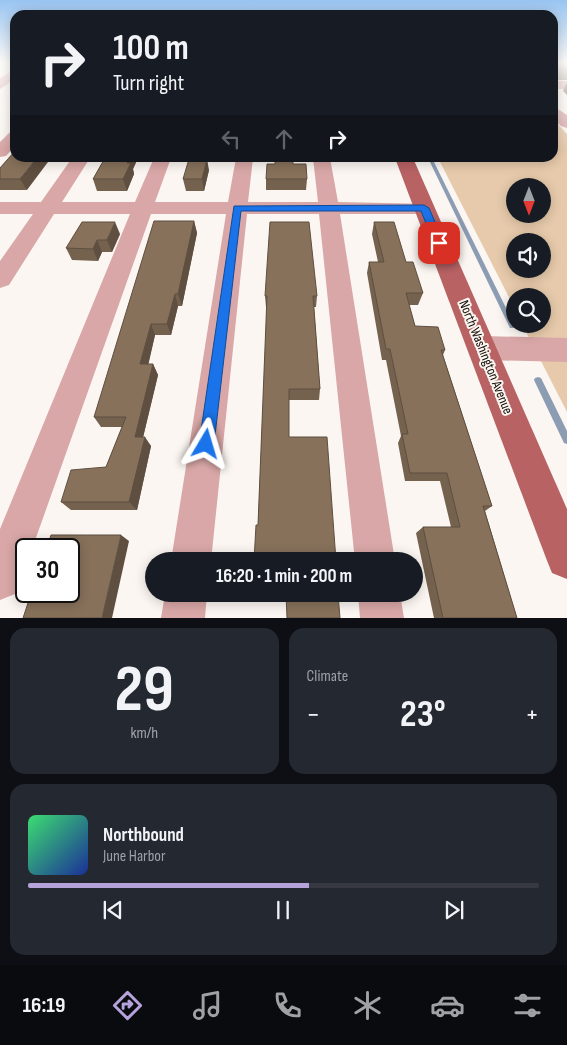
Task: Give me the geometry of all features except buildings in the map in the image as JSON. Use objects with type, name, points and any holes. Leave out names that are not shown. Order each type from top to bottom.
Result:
[{"type":"main road","name":"North Washington Avenue","points":[[406,162],[567,558]]},
{"type":"street","points":[[0,152],[10,141]]},
{"type":"street","points":[[0,279],[78,162]]},
{"type":"street","points":[[0,579],[160,162]]},
{"type":"street","points":[[192,552],[243,162]]},
{"type":"street","points":[[323,162],[374,552]]},
{"type":"street","points":[[0,208],[424,208]]},
{"type":"street","points":[[483,348],[567,350]]},
{"type":"street","points":[[183,618],[185,602]]},
{"type":"street","points":[[380,602],[382,618]]},
{"type":"shaded area","points":[[558,124],[567,134],[567,412],[527,333],[551,333],[551,288],[506,288],[506,291],[440,162],[558,162]]},
{"type":"waterway","points":[[432,162],[506,314]]},
{"type":"waterway","points":[[538,380],[567,440]]},
{"type":"route","points":[[206,444],[237,208],[424,208],[439,243]]}]
